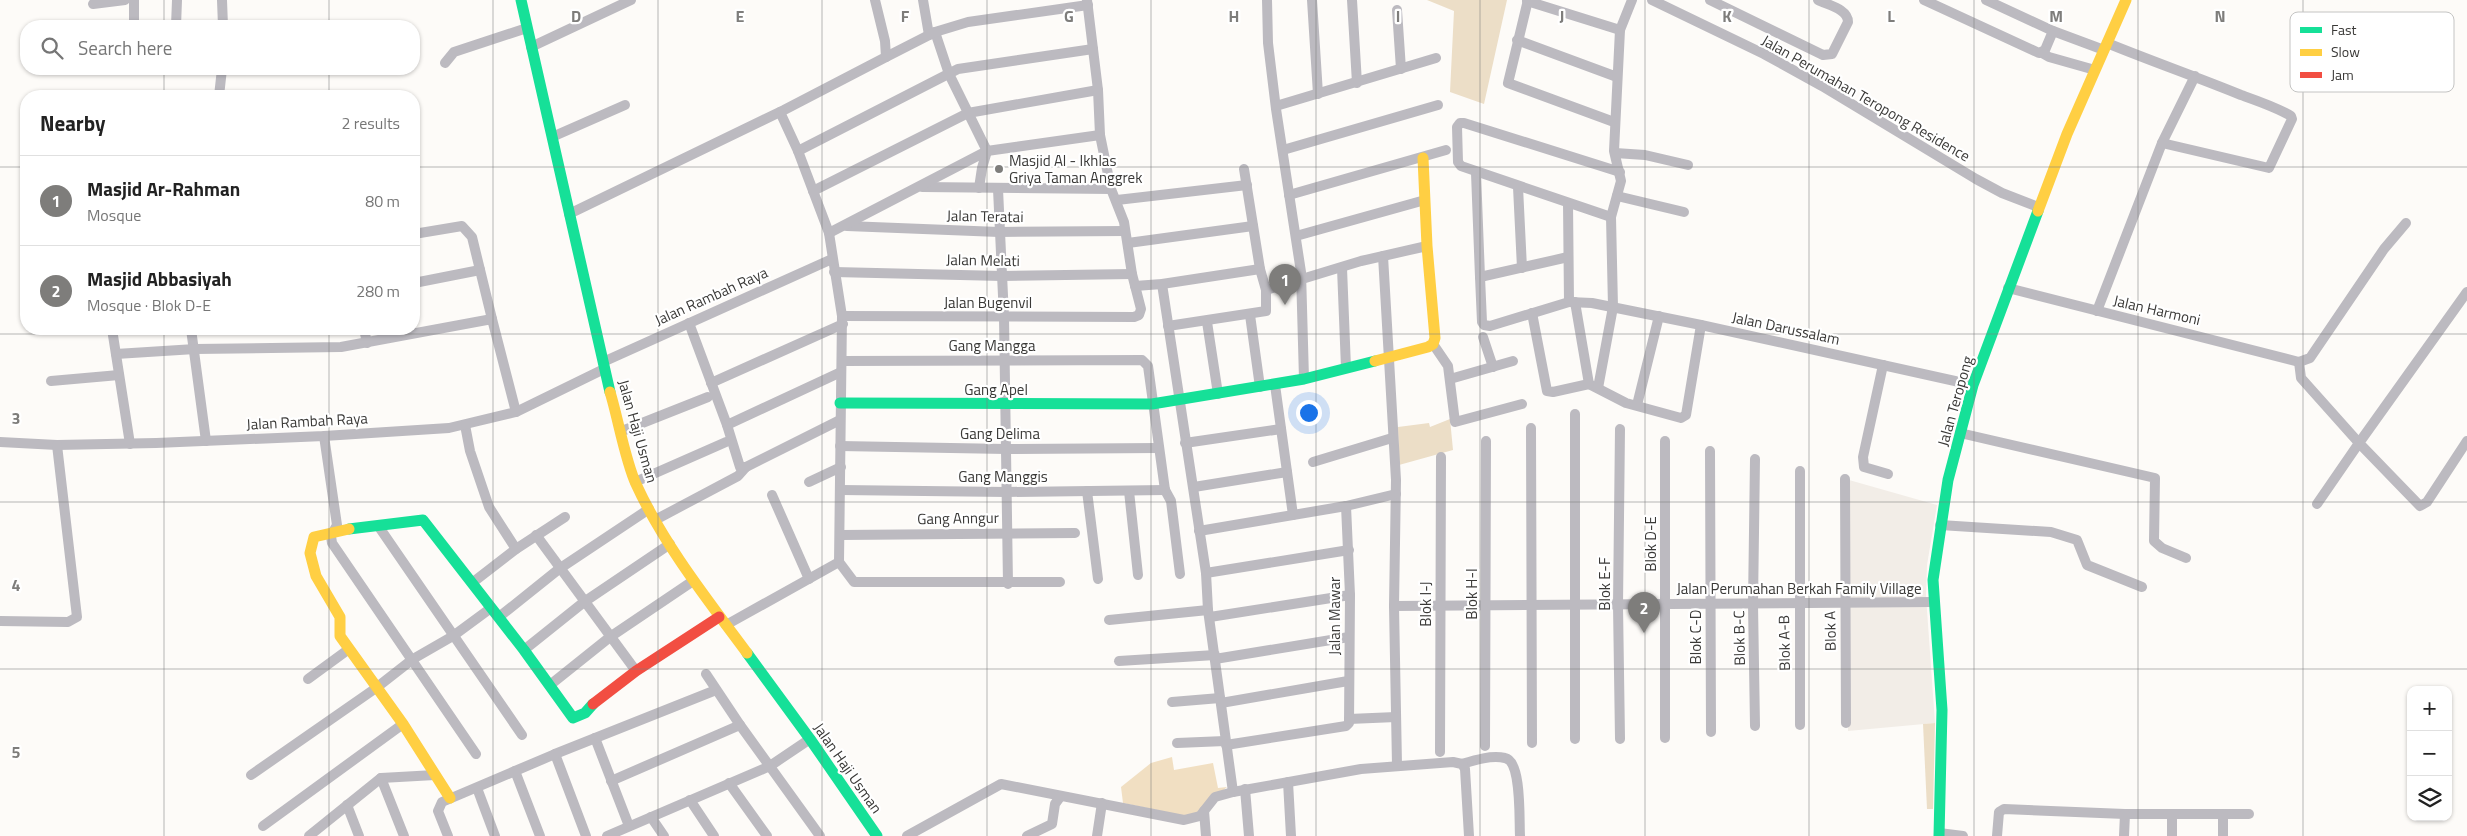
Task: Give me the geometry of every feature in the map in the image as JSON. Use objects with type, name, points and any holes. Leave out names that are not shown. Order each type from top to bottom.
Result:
[{"type":"street","points":[[93,4],[125,0]]},
{"type":"street","points":[[134,0],[134,20]]},
{"type":"street","points":[[176,20],[177,0]]},
{"type":"street","points":[[222,0],[223,20]]},
{"type":"street","name":"Jalan Haji Usman","points":[[521,0],[603,365],[635,482],[655,520],[694,581],[810,739],[878,836]]},
{"type":"street","points":[[531,47],[631,0]]},
{"type":"street","points":[[875,0],[885,41],[886,57]]},
{"type":"street","points":[[923,0],[932,34],[949,74],[987,151],[979,188]]},
{"type":"street","points":[[1267,0],[1268,43],[1301,272],[1304,379]]},
{"type":"street","points":[[1312,0],[1318,94]]},
{"type":"street","points":[[1352,0],[1357,83]]},
{"type":"street","points":[[1594,386],[1613,307],[1611,217],[1621,181],[1615,153],[1614,122],[1620,30],[1632,0]]},
{"type":"street","name":"Jalan Perumahan Teropong Residence","points":[[1652,0],[1772,59],[1830,91],[1976,179],[2002,193],[2038,207]]},
{"type":"street","points":[[1710,0],[1823,54],[1832,54],[1848,22],[1848,18],[1844,12],[1818,0]]},
{"type":"street","points":[[1924,0],[2048,57],[2095,70]]},
{"type":"street","points":[[1986,0],[2053,31],[2105,46],[2194,76],[2291,116],[2292,119],[2269,168],[2162,143]]},
{"type":"street","name":"Jalan Teropong","points":[[1939,834],[1941,688],[1933,602],[1933,580],[1948,480],[1973,385],[2038,207],[2126,0]]},
{"type":"street","points":[[1614,122],[1508,83],[1528,1],[1620,30]]},
{"type":"street","points":[[569,214],[780,112],[932,34],[968,22],[1088,2],[1098,90],[1100,135],[1111,189],[1117,200],[1128,243],[1135,286],[1162,284],[1260,268]]},
{"type":"street","points":[[1397,10],[1401,69]]},
{"type":"street","points":[[445,63],[454,52],[527,28]]},
{"type":"street","points":[[2042,53],[2053,31]]},
{"type":"street","points":[[1517,40],[1617,77]]},
{"type":"street","points":[[798,151],[958,69],[973,65],[1094,49]]},
{"type":"street","points":[[1276,106],[1436,58]]},
{"type":"street","points":[[220,90],[221,75]]},
{"type":"street","points":[[2097,311],[2162,143],[2194,76]]},
{"type":"street","points":[[813,191],[968,113],[1098,90]]},
{"type":"street","points":[[552,137],[625,105]]},
{"type":"street","points":[[1283,150],[1438,105]]},
{"type":"street","points":[[780,112],[798,151],[829,233],[842,320],[840,562],[854,582],[1008,584],[1060,582]]},
{"type":"street","points":[[1611,217],[1476,173],[1461,166],[1458,162],[1457,127],[1460,123],[1620,172]]},
{"type":"street","points":[[829,233],[987,151],[1100,135]]},
{"type":"street","points":[[1289,195],[1446,150]]},
{"type":"street","points":[[1615,153],[1645,155],[1688,166]]},
{"type":"street","points":[[1423,158],[1433,344],[1448,366],[1455,422],[1522,404]]},
{"type":"street","points":[[1168,326],[1208,322],[1266,312],[1266,290],[1260,268],[1244,169]]},
{"type":"street","points":[[1476,173],[1480,277],[1568,257]]},
{"type":"street","points":[[1117,200],[1247,185]]},
{"type":"street","points":[[920,187],[1111,189]]},
{"type":"street","points":[[1518,187],[1522,268]]},
{"type":"street","points":[[998,189],[1004,317],[1008,584]]},
{"type":"street","points":[[1617,196],[1684,212]]},
{"type":"street","points":[[1296,236],[1425,200]]},
{"type":"street","points":[[1568,203],[1568,257],[1572,302],[1594,386]]},
{"type":"street","points":[[2406,223],[2369,270],[2310,358],[2299,362],[2301,378],[2359,443],[2420,506],[2427,502],[2467,441]]},
{"type":"street","points":[[420,233],[462,226],[472,237],[516,412]]},
{"type":"street","name":"Jalan Teratai","points":[[845,226],[999,232],[1125,231]]},
{"type":"street","points":[[1128,243],[1254,226]]},
{"type":"street","points":[[1266,290],[1383,256],[1427,246]]},
{"type":"street","points":[[1383,256],[1396,494],[1394,606],[1397,765]]},
{"type":"street","name":"Jalan Rambah Raya","points":[[0,442],[57,445],[130,444],[324,436],[465,425],[516,412],[603,365],[689,323],[832,259]]},
{"type":"street","points":[[1342,268],[1346,368]]},
{"type":"street","points":[[420,282],[480,270]]},
{"type":"street","name":"Jalan Melati","points":[[834,272],[1002,276],[1132,274]]},
{"type":"street","name":"Jalan Darussalam","points":[[1480,277],[1482,322],[1484,325],[1490,326],[1572,302],[1592,302],[1973,385]]},
{"type":"street","points":[[1162,284],[1185,443],[1194,487],[1233,792]]},
{"type":"street","name":"Jalan Bugenvil","points":[[842,320],[1134,317],[1139,315],[1140,309],[1135,286]]},
{"type":"street","name":"Jalan Harmoni","points":[[2008,288],[2299,362]]},
{"type":"street","points":[[2318,504],[2359,443],[2467,292]]},
{"type":"street","points":[[1532,313],[1547,391],[1554,392],[1594,386],[1620,400],[1685,418],[1701,325]]},
{"type":"street","points":[[1250,315],[1260,387]]},
{"type":"street","points":[[1637,405],[1659,316]]},
{"type":"street","points":[[420,333],[492,319]]},
{"type":"street","points":[[711,383],[842,320]]},
{"type":"street","points":[[1208,322],[1218,394]]},
{"type":"street","points":[[655,520],[742,473],[744,467],[689,323]]},
{"type":"street","points":[[113,335],[130,444]]},
{"type":"street","points":[[192,335],[206,441]]},
{"type":"street","points":[[365,335],[367,344]]},
{"type":"street","points":[[116,354],[195,349],[311,348],[367,344],[412,335]]},
{"type":"street","points":[[1483,336],[1493,367]]},
{"type":"street","name":"Gang Apel","points":[[840,403],[1152,404],[1304,379],[1428,347],[1433,344]]},
{"type":"street","name":"Gang Mangga","points":[[842,367],[1004,360],[1142,360],[1148,366],[1152,404]]},
{"type":"street","points":[[1450,379],[1513,361]]},
{"type":"street","points":[[1882,365],[1863,457],[1864,467],[1888,474]]},
{"type":"street","points":[[728,425],[842,367]]},
{"type":"street","points":[[50,381],[119,376]]},
{"type":"street","points":[[1275,385],[1293,515]]},
{"type":"street","points":[[622,431],[708,397]]},
{"type":"street","points":[[1152,404],[1165,490],[1172,501],[1180,574]]},
{"type":"street","points":[[1575,414],[1575,739]]},
{"type":"street","points":[[744,467],[840,420]]},
{"type":"street","points":[[465,425],[470,451],[490,507],[516,549]]},
{"type":"street","points":[[1531,428],[1532,743]]},
{"type":"street","points":[[1185,443],[1281,429]]},
{"type":"street","name":"Blok E-F","points":[[1620,429],[1618,605],[1620,739]]},
{"type":"street","points":[[1960,433],[2155,478],[2154,541],[2162,548],[2186,558]]},
{"type":"street","points":[[324,436],[337,525],[332,543],[413,659],[476,754]]},
{"type":"street","points":[[1313,462],[1392,438]]},
{"type":"street","name":"Blok H-I","points":[[1485,746],[1486,441]]},
{"type":"street","name":"Blok D-E","points":[[1665,441],[1665,738]]},
{"type":"street","points":[[635,482],[726,442]]},
{"type":"street","points":[[0,621],[68,622],[75,619],[77,615],[57,445]]},
{"type":"street","name":"Gang Delima","points":[[840,446],[1006,449],[1158,448]]},
{"type":"street","name":"Blok C-D","points":[[1710,451],[1711,732]]},
{"type":"street","name":"Blok I-J","points":[[1440,752],[1441,456]]},
{"type":"street","name":"Blok B-C","points":[[1755,459],[1753,604],[1755,726]]},
{"type":"street","points":[[809,482],[841,467]]},
{"type":"street","name":"Blok A-B","points":[[1800,471],[1798,604],[1800,725]]},
{"type":"street","points":[[1194,487],[1287,472]]},
{"type":"street","name":"Blok A","points":[[1845,479],[1844,603],[1846,723]]},
{"type":"street","name":"Gang Manggis","points":[[841,490],[1007,492],[1165,490]]},
{"type":"street","points":[[1088,491],[1098,579]]},
{"type":"street","points":[[1129,491],[1138,575]]},
{"type":"street","points":[[1199,531],[1346,506],[1396,494]]},
{"type":"street","points":[[772,495],[808,579]]},
{"type":"street","name":"Jalan Mawar","points":[[1346,506],[1350,595],[1348,722]]},
{"type":"street","points":[[499,618],[559,569],[649,509]]},
{"type":"street","points":[[472,583],[516,549],[565,517]]},
{"type":"street","points":[[450,798],[403,724],[376,688],[339,632],[340,617],[318,582],[310,553],[314,537],[334,532],[423,520],[524,650],[573,718],[585,713],[593,704],[636,671],[723,621],[840,562]]},
{"type":"street","points":[[1940,525],[2051,532],[2066,535],[2077,540],[2087,565],[2142,587]]},
{"type":"street","points":[[379,527],[522,735]]},
{"type":"street","name":"Gang Anngur","points":[[841,535],[1008,532],[1075,533]]},
{"type":"street","points":[[536,535],[559,569],[636,671]]},
{"type":"street","points":[[524,650],[584,602],[670,544]]},
{"type":"street","points":[[1206,573],[1349,550]]},
{"type":"street","points":[[550,685],[610,637],[694,581]]},
{"type":"street","points":[[1109,620],[1209,613],[1350,595]]},
{"type":"street","name":"Jalan Perumahan Berkah Family Village","points":[[1394,606],[1933,602]]},
{"type":"street","points":[[251,775],[376,688],[413,659],[453,636],[491,608]]},
{"type":"street","points":[[1119,661],[1215,657],[1349,637]]},
{"type":"street","points":[[308,679],[349,649]]},
{"type":"street","points":[[706,674],[740,725],[820,836]]},
{"type":"street","points":[[1172,702],[1220,700],[1348,681]]},
{"type":"street","points":[[448,836],[438,812],[442,802],[555,754],[716,690]]},
{"type":"street","points":[[1177,743],[1226,743],[1348,722],[1396,717]]},
{"type":"street","points":[[263,826],[403,724]]},
{"type":"street","points":[[611,781],[740,725]]},
{"type":"street","points":[[595,738],[629,826]]},
{"type":"street","points":[[607,836],[770,766],[810,739]]},
{"type":"street","points":[[555,754],[586,836]]},
{"type":"street","points":[[907,836],[1001,784],[1184,820],[1194,819],[1204,811],[1215,797],[1246,789],[1397,765],[1453,762],[1462,764],[1477,759],[1506,758],[1515,765],[1520,836]]},
{"type":"street","points":[[1462,764],[1467,779],[1469,836]]},
{"type":"street","points":[[515,771],[540,836]]},
{"type":"street","points":[[311,835],[381,778],[435,775]]},
{"type":"street","points":[[381,778],[404,836]]},
{"type":"street","points":[[1288,782],[1291,836]]},
{"type":"street","points":[[729,783],[767,836]]},
{"type":"street","points":[[477,788],[495,836]]},
{"type":"street","points":[[1246,789],[1249,836]]},
{"type":"street","points":[[1050,836],[1054,804],[1060,797]]},
{"type":"street","points":[[690,800],[714,836]]},
{"type":"street","points":[[1097,836],[1102,803]]},
{"type":"street","points":[[347,806],[358,836]]},
{"type":"street","points":[[1997,836],[1999,812],[2004,808],[2124,814],[2250,814]]},
{"type":"street","points":[[1204,811],[1206,836]]},
{"type":"street","points":[[2124,814],[2124,836]]},
{"type":"street","points":[[2172,814],[2172,836]]},
{"type":"street","points":[[2223,814],[2223,836]]},
{"type":"street","points":[[651,817],[664,836]]},
{"type":"street","points":[[1027,836],[1052,824]]},
{"type":"street","points":[[1939,834],[1962,836]]},
{"type":"shaded area","points":[[1427,0],[1507,0],[1484,104],[1450,92],[1454,11]]},
{"type":"shaded area","points":[[1450,419],[1453,450],[1399,465],[1398,427],[1429,423],[1430,427]]},
{"type":"shaded area","points":[[1849,480],[1937,505],[1927,565],[1926,596],[1935,723],[1848,731]]},
{"type":"shaded area","points":[[1935,723],[1933,809],[1927,809],[1923,724]]},
{"type":"shaded area","points":[[1172,757],[1174,770],[1213,763],[1218,788],[1227,787],[1198,813],[1185,816],[1123,803],[1121,787],[1151,763]]},
{"type":"traffic: fast","points":[[521,0],[610,392]]},
{"type":"traffic: fast","points":[[1939,836],[1942,710],[1933,580],[1948,480],[1973,385],[2038,211]]},
{"type":"traffic: fast","points":[[840,403],[1152,404],[1304,379],[1375,361]]},
{"type":"traffic: fast","points":[[349,529],[423,520],[524,650],[573,718],[585,713],[593,704]]},
{"type":"traffic: fast","points":[[747,653],[810,739],[877,836]]},
{"type":"traffic: slow","points":[[2038,211],[2067,134],[2126,0]]},
{"type":"traffic: slow","points":[[1375,361],[1428,347],[1433,344],[1435,338],[1427,246],[1423,158]]},
{"type":"traffic: slow","points":[[610,392],[628,463],[647,507],[687,571],[747,653]]},
{"type":"traffic: slow","points":[[349,529],[314,537],[310,553],[316,576],[340,617],[340,636],[403,724],[450,798]]},
{"type":"traffic: jam","points":[[593,704],[636,671],[719,617]]},
{"type":"place","name":"Masjid Al - Ikhlas Griya Taman Anggrek","points":[[999,169]]},
{"type":"place","name":"Masjid Ar-Rahman","points":[[1285,305]]},
{"type":"place","name":"Masjid Abbasiyah","points":[[1644,633]]}]
